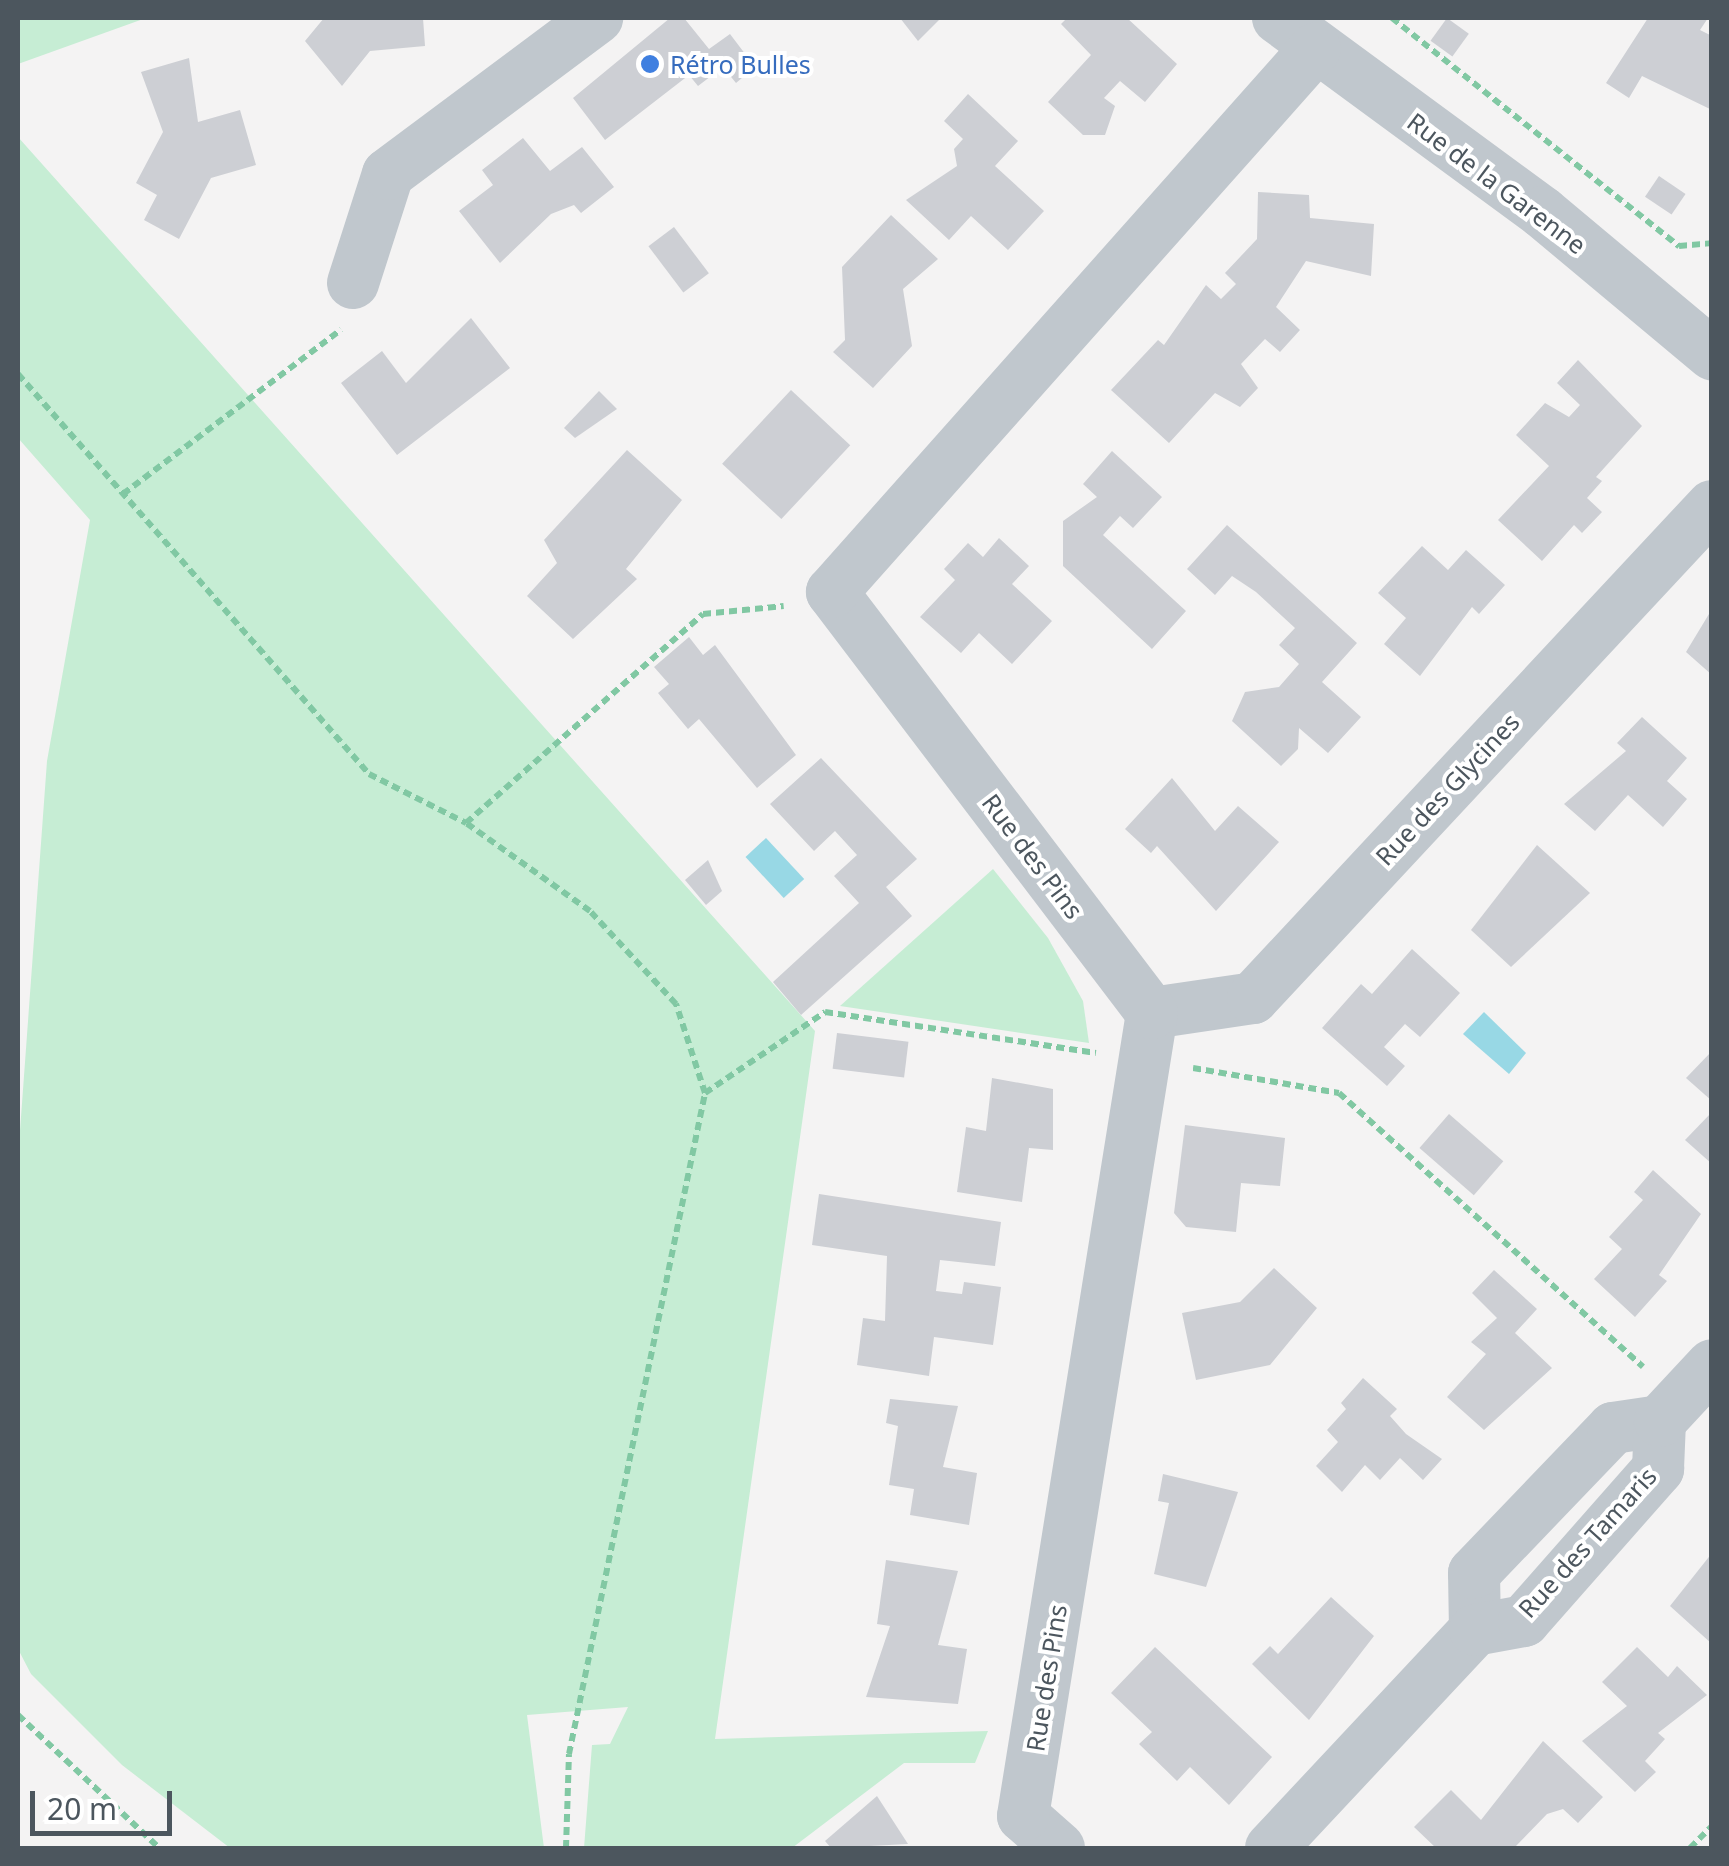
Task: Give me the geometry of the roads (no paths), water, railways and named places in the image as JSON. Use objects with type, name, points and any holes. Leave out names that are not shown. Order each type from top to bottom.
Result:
[{"type":"street","points":[[353,283],[388,174],[597,18]]},
{"type":"street","name":"Rue de la Garenne","points":[[1296,33],[1542,212],[1712,354]]},
{"type":"street","name":"Rue des Pins","points":[[1059,1848],[1024,1816],[1148,1037],[832,592],[1296,33]]},
{"type":"street","name":"Rue des Glycines","points":[[1148,1037],[1253,998],[1712,506]]},
{"type":"street","name":"Rue des Tamaris","points":[[1271,1848],[1476,1630],[1524,1620],[1658,1469],[1684,1395]]},
{"type":"water","points":[[766,838],[804,879],[784,898],[746,857]]},
{"type":"water","points":[[1484,1012],[1526,1053],[1509,1074],[1463,1034]]},
{"type":"place","name":"Rétro Bulles","points":[[650,64]]}]
